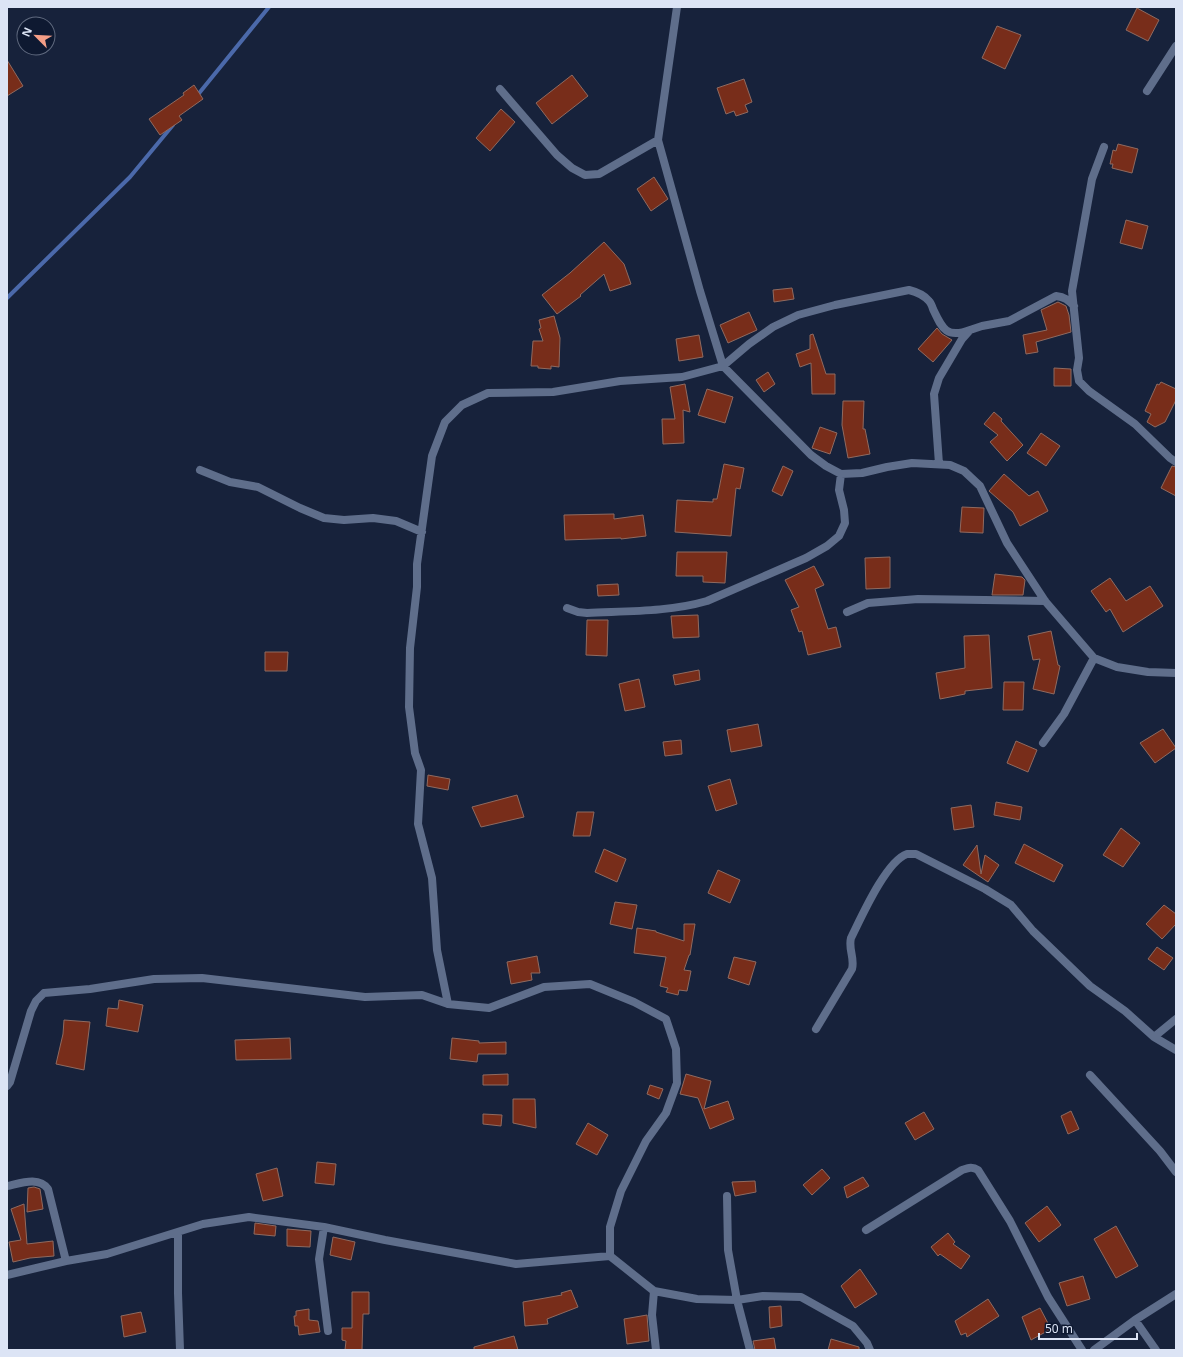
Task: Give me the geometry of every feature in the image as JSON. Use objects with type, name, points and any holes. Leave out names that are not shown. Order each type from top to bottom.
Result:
[{"type":"street","points":[[677,7],[658,140],[700,291],[723,366],[811,455],[826,466],[841,474],[862,473],[912,463],[950,465],[964,471],[980,486],[1007,543],[1045,601],[1094,658],[1117,667],[1148,672],[1176,673]]},
{"type":"street","points":[[1146,91],[1176,46]]},
{"type":"street","points":[[500,90],[557,155],[572,168],[585,175],[599,174],[658,140]]},
{"type":"street","points":[[1104,147],[1092,179],[1072,291],[1079,358],[1077,370],[1080,381],[1089,391],[1136,424],[1170,458],[1176,462]]},
{"type":"street","points":[[448,1004],[437,950],[432,878],[418,824],[421,770],[415,753],[409,706],[410,648],[417,586],[417,564],[432,456],[445,422],[462,405],[488,393],[553,392],[620,381],[682,377],[723,366],[749,344],[773,327],[798,315],[835,305],[910,290],[919,293],[929,301],[942,327],[949,333],[956,334],[982,326],[1009,321],[1056,296],[1069,300],[1074,306]]},
{"type":"street","points":[[939,464],[934,394],[939,378],[962,339],[970,330]]},
{"type":"street","points":[[200,470],[230,482],[258,487],[324,518],[344,520],[373,518],[396,521],[422,532]]},
{"type":"street","points":[[567,608],[578,612],[587,613],[693,605],[707,601],[806,558],[827,546],[839,536],[845,523],[844,510],[839,490],[841,474]]},
{"type":"street","points":[[847,612],[868,603],[918,599],[1045,601]]},
{"type":"street","points":[[1043,743],[1064,714],[1094,658]]},
{"type":"street","points":[[816,1029],[852,969],[854,959],[849,943],[885,874],[907,854],[916,854],[1011,905],[1032,932],[1090,986],[1125,1011],[1154,1037],[1176,1050]]},
{"type":"street","points":[[7,1086],[10,1082],[32,1011],[36,1001],[44,993],[90,989],[154,979],[202,978],[364,997],[422,995],[448,1004],[489,1008],[544,987],[590,984],[634,1002],[666,1019],[676,1049],[677,1083],[666,1113],[646,1141],[621,1191],[610,1227],[610,1256]]},
{"type":"street","points":[[1154,1037],[1176,1019]]},
{"type":"street","points":[[1090,1075],[1160,1151],[1176,1172]]},
{"type":"street","points":[[866,1230],[962,1170],[970,1167],[978,1170],[1010,1221],[1048,1297],[1082,1350]]},
{"type":"street","points":[[7,1186],[34,1181],[41,1182],[46,1185],[66,1261]]},
{"type":"street","points":[[726,1196],[728,1250],[737,1300],[750,1350]]},
{"type":"street","points":[[7,1275],[66,1261],[107,1254],[203,1224],[250,1217],[324,1227],[385,1240],[516,1264],[610,1256],[654,1290],[697,1300],[737,1300],[763,1296],[801,1297],[853,1326],[870,1350]]},
{"type":"street","points":[[324,1227],[319,1259],[328,1331]]},
{"type":"street","points":[[178,1232],[180,1350]]},
{"type":"street","points":[[654,1290],[652,1315],[656,1350]]},
{"type":"street","points":[[1094,1350],[1135,1320],[1176,1294]]},
{"type":"street","points":[[1135,1320],[1156,1350]]},
{"type":"building","points":[[1137,8],[1159,20],[1148,41],[1126,30]]},
{"type":"building","points":[[997,26],[1021,35],[1005,69],[982,58]]},
{"type":"building","points":[[7,60],[23,86],[7,96]]},
{"type":"building","points":[[572,75],[588,96],[552,124],[536,103]]},
{"type":"building","points":[[744,79],[752,102],[745,105],[748,112],[736,116],[734,111],[726,114],[717,88]]},
{"type":"building","points":[[194,85],[203,99],[179,116],[182,120],[160,135],[149,119],[184,95],[183,93]]},
{"type":"building","points":[[501,109],[515,122],[490,151],[476,138]]},
{"type":"building","points":[[1118,144],[1138,149],[1132,173],[1112,168],[1113,164],[1110,164],[1113,150],[1116,151]]},
{"type":"building","points":[[654,177],[668,199],[651,211],[637,189]]},
{"type":"building","points":[[1126,220],[1148,226],[1142,249],[1120,243]]},
{"type":"building","points":[[604,242],[624,264],[631,284],[610,291],[604,274],[580,295],[581,296],[557,314],[542,295],[570,273]]},
{"type":"building","points":[[792,288],[794,299],[774,302],[773,290]]},
{"type":"building","points":[[1058,302],[1066,306],[1069,315],[1071,332],[1036,342],[1038,352],[1026,354],[1023,335],[1047,330],[1041,310]]},
{"type":"building","points":[[749,312],[757,330],[728,343],[720,325]]},
{"type":"building","points":[[554,316],[560,338],[559,367],[551,366],[551,369],[531,366],[533,341],[543,341],[539,329],[541,328],[539,320]]},
{"type":"building","points":[[937,328],[942,334],[952,340],[933,362],[918,349]]},
{"type":"building","points":[[813,334],[826,374],[835,374],[835,394],[812,394],[811,363],[800,367],[796,354],[810,349],[810,335]]},
{"type":"building","points":[[699,335],[703,357],[679,361],[676,339]]},
{"type":"building","points":[[1054,368],[1071,369],[1071,386],[1054,386]]},
{"type":"building","points":[[768,372],[775,384],[764,392],[756,380]]},
{"type":"building","points":[[1161,382],[1176,389],[1176,400],[1165,422],[1155,427],[1147,422],[1151,414],[1145,411],[1157,384],[1159,385]]},
{"type":"building","points":[[685,384],[690,412],[683,410],[684,443],[663,444],[662,419],[675,419],[670,387]]},
{"type":"building","points":[[707,389],[733,397],[725,423],[698,415]]},
{"type":"building","points":[[843,401],[864,401],[863,429],[865,429],[870,454],[848,458],[842,425]]},
{"type":"building","points":[[994,412],[1002,419],[1001,421],[1023,445],[1007,461],[990,442],[998,435],[984,424]]},
{"type":"building","points":[[820,427],[837,433],[830,454],[812,448]]},
{"type":"building","points":[[1041,433],[1060,446],[1046,466],[1027,453]]},
{"type":"building","points":[[724,464],[744,468],[740,489],[736,488],[731,536],[675,532],[677,500],[713,502],[713,499],[717,499]]},
{"type":"building","points":[[783,466],[793,471],[782,496],[772,491]]},
{"type":"building","points":[[1172,466],[1176,467],[1176,496],[1161,488]]},
{"type":"building","points":[[1004,474],[1029,496],[1038,491],[1048,511],[1020,526],[1013,512],[989,491]]},
{"type":"building","points":[[962,507],[984,508],[983,533],[960,532]]},
{"type":"building","points":[[614,514],[614,519],[643,515],[646,536],[621,539],[565,540],[564,515]]},
{"type":"building","points":[[677,552],[727,552],[725,583],[703,582],[703,576],[676,576]]},
{"type":"building","points":[[890,557],[890,588],[866,589],[865,558]]},
{"type":"building","points":[[814,566],[824,585],[815,589],[828,629],[836,627],[841,647],[808,655],[802,631],[799,632],[791,610],[799,607],[785,580]]},
{"type":"building","points":[[995,574],[1022,577],[1025,580],[1023,595],[992,595]]},
{"type":"building","points":[[1110,578],[1126,601],[1150,586],[1163,606],[1123,632],[1110,609],[1106,612],[1091,591]]},
{"type":"building","points":[[618,584],[619,595],[598,596],[597,585]]},
{"type":"building","points":[[698,615],[699,637],[673,638],[671,616]]},
{"type":"building","points":[[587,620],[608,620],[607,656],[586,655]]},
{"type":"building","points":[[1051,631],[1058,665],[1060,666],[1054,694],[1033,689],[1040,659],[1033,660],[1028,636]]},
{"type":"building","points":[[989,635],[992,688],[965,691],[965,694],[940,699],[936,673],[965,668],[964,636]]},
{"type":"building","points":[[265,652],[288,652],[287,671],[265,671]]},
{"type":"building","points":[[699,670],[700,680],[675,685],[673,675]]},
{"type":"building","points":[[639,679],[645,707],[625,711],[619,684]]},
{"type":"building","points":[[1004,682],[1024,682],[1023,710],[1003,710]]},
{"type":"building","points":[[758,724],[762,746],[731,752],[727,730]]},
{"type":"building","points":[[1163,729],[1176,748],[1155,763],[1140,743]]},
{"type":"building","points":[[681,740],[682,754],[665,756],[663,742]]},
{"type":"building","points":[[1016,741],[1037,750],[1028,772],[1007,763]]},
{"type":"building","points":[[428,775],[450,779],[448,790],[427,786]]},
{"type":"building","points":[[730,779],[737,804],[716,811],[708,786]]},
{"type":"building","points":[[517,795],[524,817],[481,827],[472,807]]},
{"type":"building","points":[[996,802],[1022,807],[1020,820],[994,815]]},
{"type":"building","points":[[971,805],[974,827],[954,830],[951,808]]},
{"type":"building","points":[[577,812],[594,812],[590,836],[573,836]]},
{"type":"building","points":[[1121,828],[1140,843],[1123,867],[1103,855]]},
{"type":"building","points":[[1024,844],[1063,865],[1054,882],[1015,863]]},
{"type":"building","points":[[977,845],[981,874],[985,855],[999,865],[988,882],[963,865]]},
{"type":"building","points":[[604,849],[626,859],[617,882],[595,872]]},
{"type":"building","points":[[718,870],[740,880],[730,903],[708,893]]},
{"type":"building","points":[[615,902],[637,905],[632,929],[610,924]]},
{"type":"building","points":[[1164,905],[1176,914],[1176,924],[1162,939],[1146,924]]},
{"type":"building","points":[[684,924],[695,924],[690,955],[684,970],[691,971],[687,991],[679,990],[678,995],[666,992],[668,988],[660,986],[666,957],[634,953],[637,928],[656,931],[684,941]]},
{"type":"building","points":[[1157,947],[1173,958],[1164,970],[1148,959]]},
{"type":"building","points":[[537,956],[540,973],[531,973],[532,980],[511,984],[507,962]]},
{"type":"building","points":[[734,957],[756,962],[749,985],[728,978]]},
{"type":"building","points":[[119,1000],[143,1005],[138,1032],[106,1026],[108,1008],[118,1009]]},
{"type":"building","points":[[64,1020],[90,1022],[84,1070],[56,1064],[63,1034]]},
{"type":"building","points":[[290,1038],[291,1059],[236,1060],[235,1040]]},
{"type":"building","points":[[452,1038],[479,1041],[479,1043],[506,1042],[506,1054],[478,1054],[477,1062],[450,1059]]},
{"type":"building","points":[[508,1074],[508,1085],[483,1085],[483,1075]]},
{"type":"building","points":[[686,1074],[711,1081],[704,1109],[728,1101],[734,1119],[710,1129],[698,1098],[680,1094]]},
{"type":"building","points":[[650,1085],[663,1089],[659,1099],[647,1094]]},
{"type":"building","points":[[513,1099],[535,1099],[536,1128],[513,1123]]},
{"type":"building","points":[[1071,1111],[1079,1129],[1068,1134],[1061,1116]]},
{"type":"building","points":[[924,1112],[934,1129],[915,1140],[905,1123]]},
{"type":"building","points":[[483,1114],[502,1115],[501,1126],[483,1124]]},
{"type":"building","points":[[588,1123],[608,1135],[597,1155],[576,1144]]},
{"type":"building","points":[[317,1162],[336,1164],[334,1185],[315,1183]]},
{"type":"building","points":[[277,1168],[283,1196],[263,1201],[256,1174]]},
{"type":"building","points":[[822,1169],[830,1178],[812,1195],[803,1185]]},
{"type":"building","points":[[863,1177],[869,1186],[847,1198],[844,1187]]},
{"type":"building","points":[[755,1181],[756,1192],[735,1196],[732,1182]]},
{"type":"building","points":[[34,1187],[40,1189],[43,1209],[27,1212],[28,1188]]},
{"type":"building","points":[[24,1204],[27,1244],[53,1241],[54,1256],[30,1258],[13,1262],[9,1242],[21,1240],[11,1209]]},
{"type":"building","points":[[1047,1206],[1061,1225],[1039,1242],[1025,1223]]},
{"type":"building","points":[[255,1223],[276,1226],[275,1236],[254,1234]]},
{"type":"building","points":[[1116,1226],[1138,1266],[1116,1278],[1094,1239]]},
{"type":"building","points":[[287,1229],[311,1231],[310,1247],[287,1246]]},
{"type":"building","points":[[948,1233],[955,1242],[953,1244],[970,1256],[961,1269],[940,1254],[938,1256],[931,1247]]},
{"type":"building","points":[[333,1237],[355,1242],[351,1260],[330,1255]]},
{"type":"building","points":[[860,1269],[877,1294],[855,1308],[841,1286]]},
{"type":"building","points":[[1083,1276],[1090,1299],[1067,1306],[1059,1283]]},
{"type":"building","points":[[571,1290],[578,1307],[547,1319],[548,1324],[525,1326],[523,1302],[562,1295],[561,1293]]},
{"type":"building","points":[[352,1292],[369,1292],[369,1314],[363,1314],[362,1350],[345,1350],[346,1341],[342,1340],[342,1328],[352,1328]]},
{"type":"building","points":[[988,1299],[999,1316],[967,1337],[966,1333],[961,1335],[955,1321]]},
{"type":"building","points":[[781,1306],[782,1326],[770,1328],[769,1307]]},
{"type":"building","points":[[1040,1308],[1051,1329],[1031,1340],[1022,1317]]},
{"type":"building","points":[[309,1309],[309,1320],[318,1321],[320,1332],[299,1335],[298,1326],[295,1326],[294,1316],[296,1316],[296,1311]]},
{"type":"building","points":[[141,1312],[146,1332],[124,1337],[121,1316]]},
{"type":"building","points":[[647,1315],[649,1341],[627,1344],[624,1319]]},
{"type":"building","points":[[514,1336],[518,1350],[474,1350],[474,1347]]},
{"type":"building","points":[[774,1338],[776,1350],[755,1350],[753,1341]]},
{"type":"building","points":[[831,1339],[859,1347],[859,1350],[828,1350]]},
{"type":"waterway","points":[[196,97],[269,7]]},
{"type":"waterway","points":[[7,298],[130,177],[173,125]]}]
